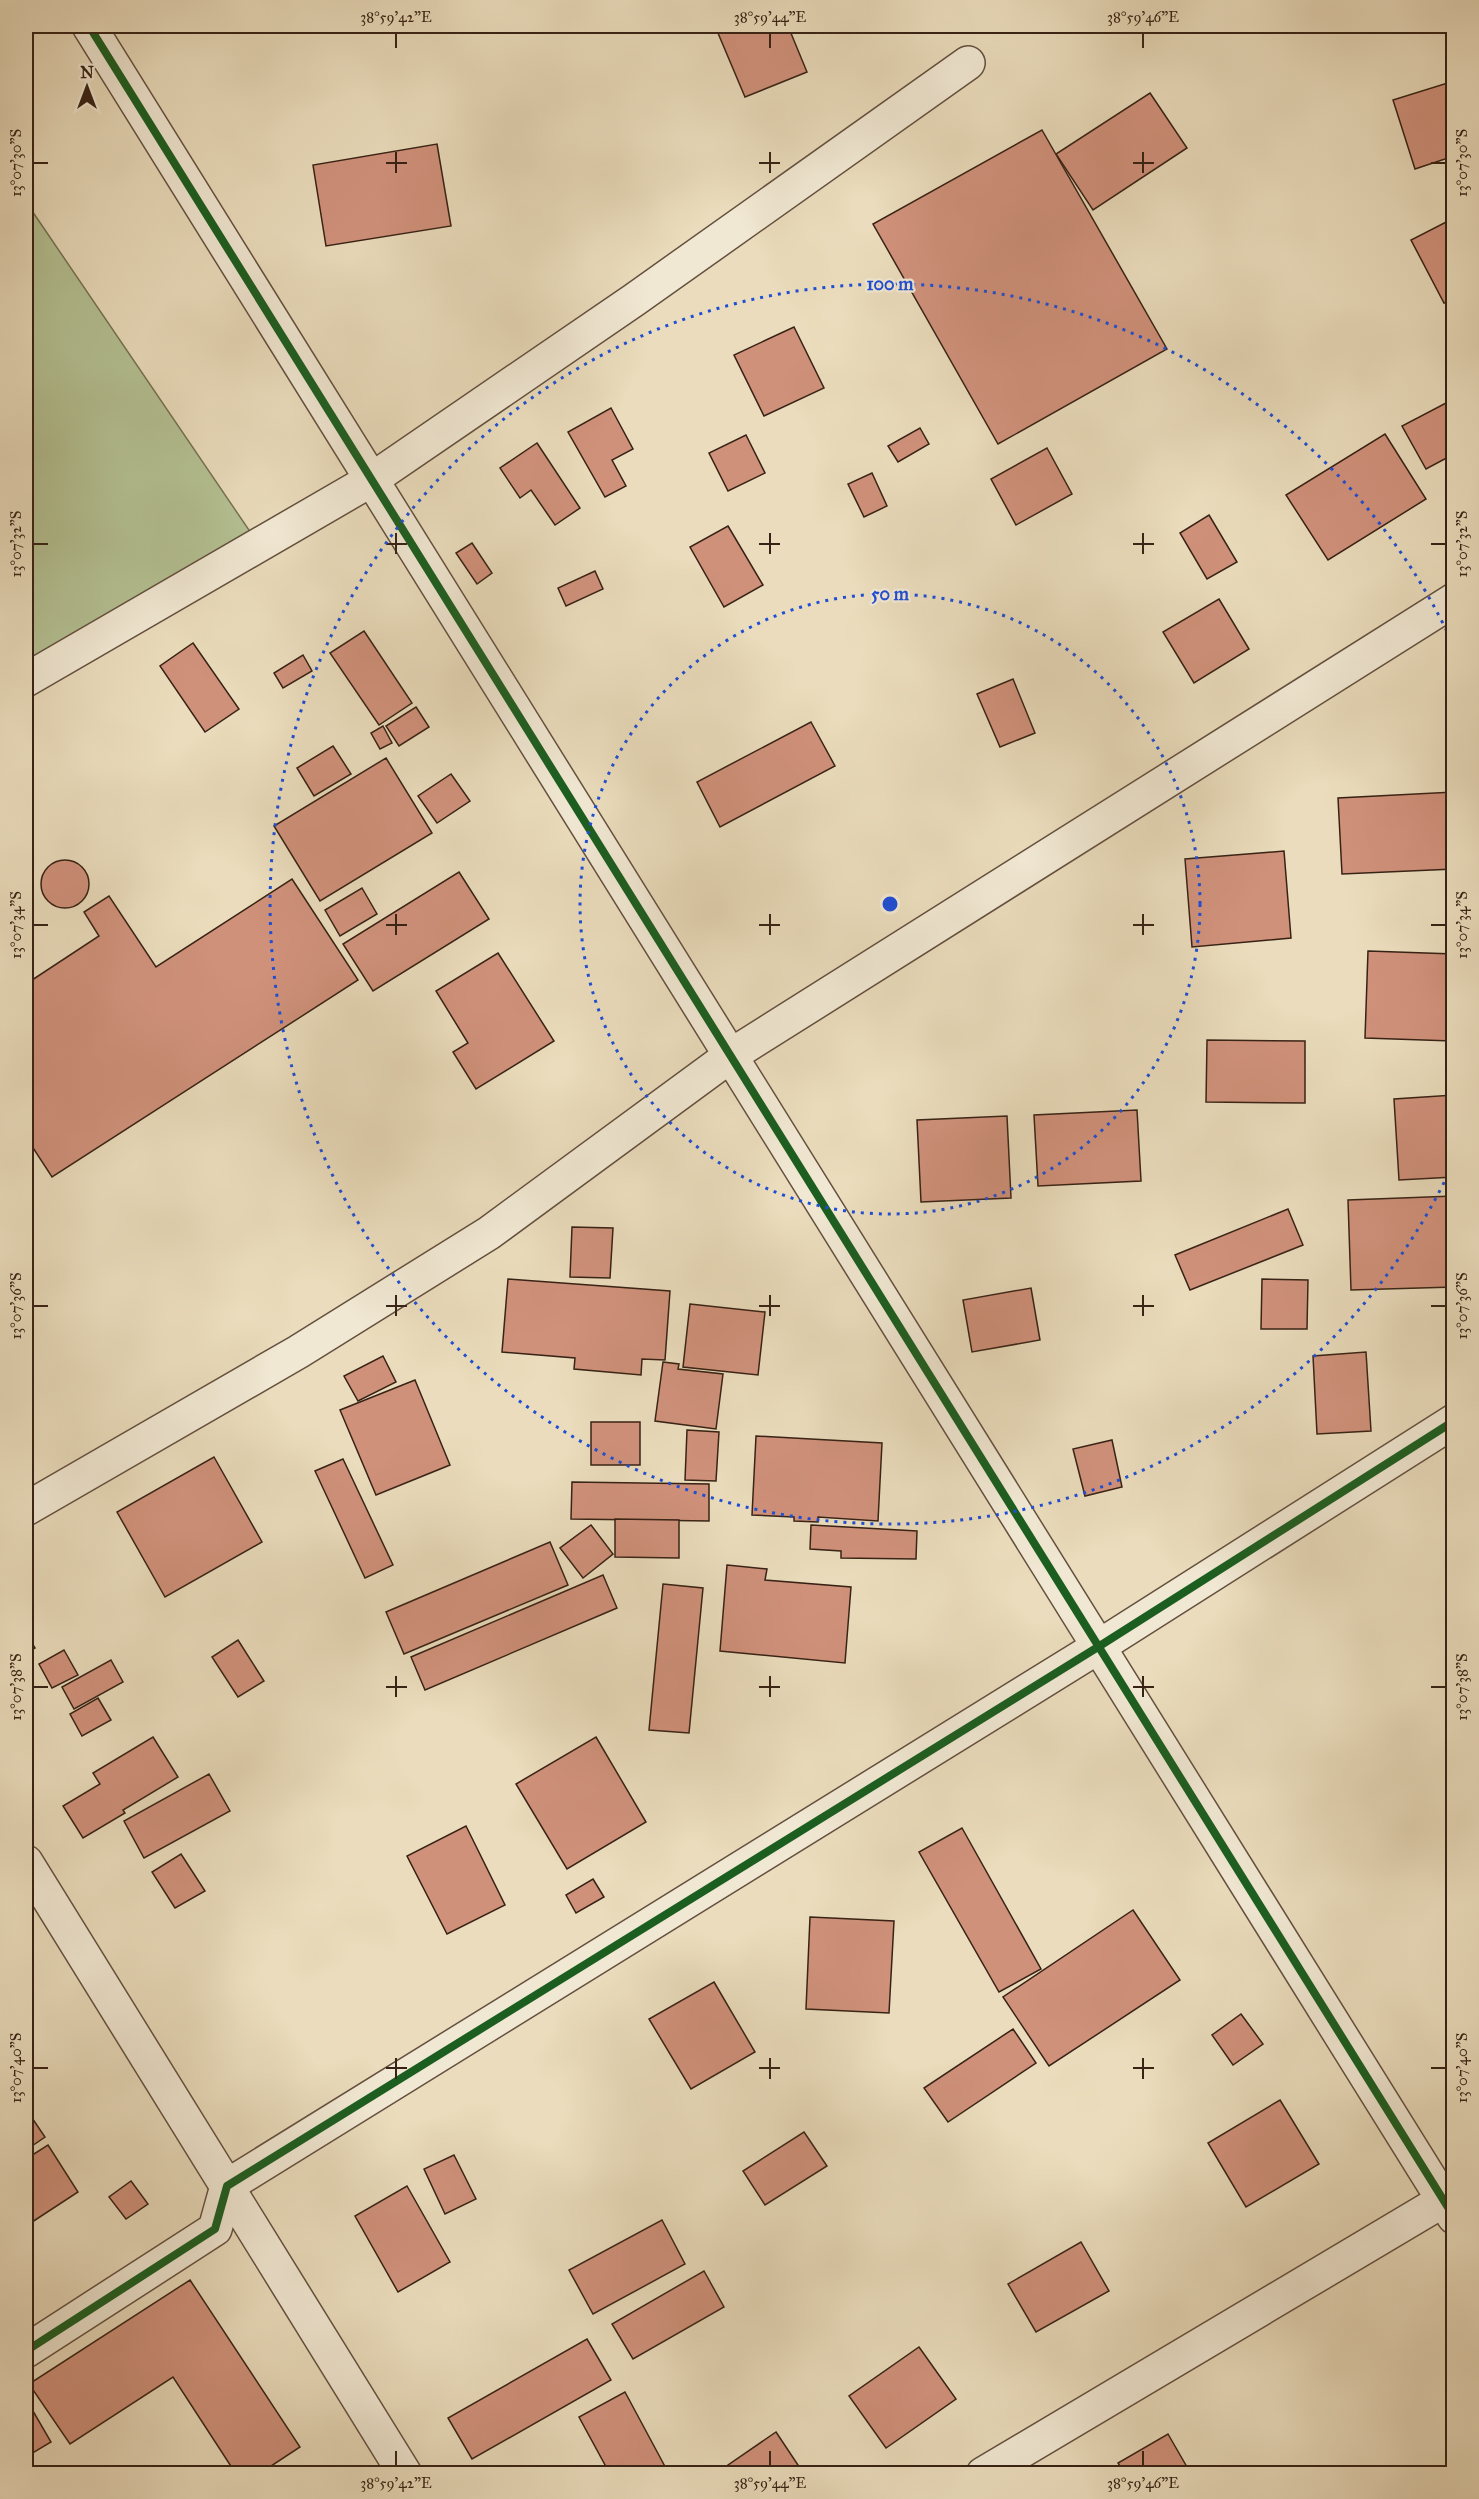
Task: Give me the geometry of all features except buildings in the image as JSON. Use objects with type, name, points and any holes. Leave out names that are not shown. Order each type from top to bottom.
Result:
[{"type":"street","points":[[89,26],[1098,1647],[1450,2204],[983,2474]]},
{"type":"street","points":[[26,680],[371,480],[634,300],[968,63]]},
{"type":"street","points":[[26,1509],[298,1352],[489,1233],[730,1056],[1454,600]]},
{"type":"street","points":[[26,2351],[215,2229],[227,2186],[1098,1647],[1454,1421]]},
{"type":"street","points":[[26,1862],[405,2474]]},
{"type":"green space","points":[[26,202],[253,536],[26,679]]},
{"type":"cycle path","points":[[89,26],[1454,2217]]},
{"type":"cycle path","points":[[26,2351],[215,2229],[227,2186],[1098,1647],[1454,1421]]}]
